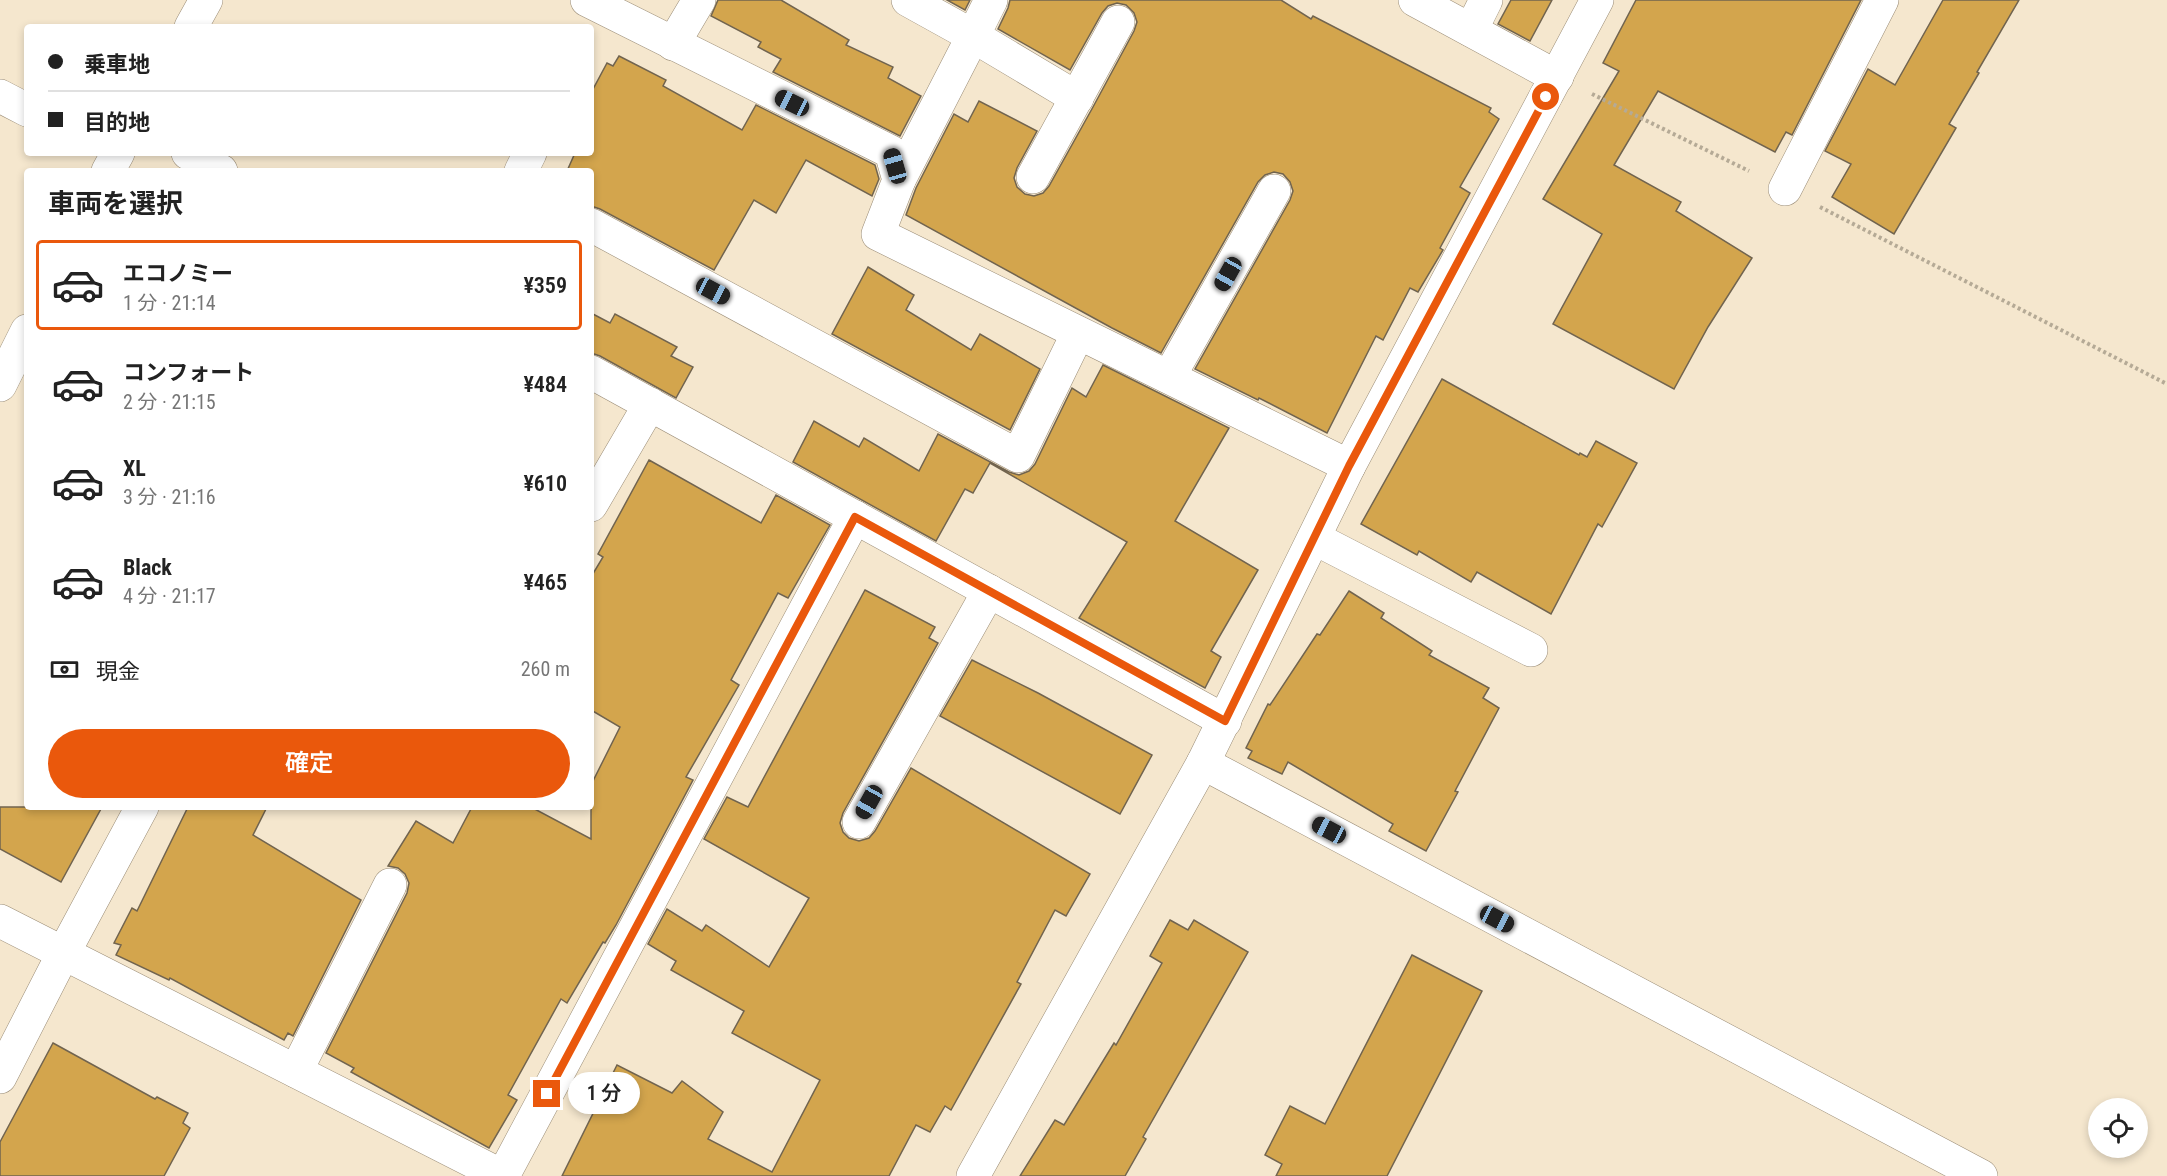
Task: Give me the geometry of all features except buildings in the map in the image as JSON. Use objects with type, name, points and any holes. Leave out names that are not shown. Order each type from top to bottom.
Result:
[{"type":"street","points":[[193,24],[206,0]]},
{"type":"street","points":[[674,44],[699,0]]},
{"type":"street","points":[[908,0],[1077,98]]},
{"type":"street","points":[[991,0],[899,180],[878,234],[1349,466]]},
{"type":"street","points":[[1415,0],[1557,76]]},
{"type":"street","points":[[1471,30],[1486,0]]},
{"type":"street","points":[[973,1176],[1203,763],[1349,466],[1597,0]]},
{"type":"street","points":[[1785,189],[1882,0]]},
{"type":"street","points":[[593,11],[674,44],[891,152],[899,180]]},
{"type":"street","points":[[1034,177],[1118,22]]},
{"type":"street","points":[[0,96],[24,108]]},
{"type":"street","points":[[194,156],[216,168]]},
{"type":"street","points":[[1169,377],[1274,191]]},
{"type":"street","points":[[594,227],[1018,456],[1078,333]]},
{"type":"street","points":[[0,385],[24,337]]},
{"type":"street","points":[[594,374],[1225,721]]},
{"type":"street","points":[[594,500],[650,404]]},
{"type":"street","points":[[0,921],[502,1176],[855,517]]},
{"type":"street","points":[[1314,538],[1531,650]]},
{"type":"street","points":[[859,822],[988,591]]},
{"type":"street","points":[[1203,763],[1981,1176]]},
{"type":"street","points":[[0,1077],[140,810]]},
{"type":"street","points":[[296,1071],[390,885]]},
{"type":"path","points":[[1557,76],[1785,189],[2167,384]]},
{"type":"route","points":[[547,1094],[855,517],[1225,721],[1349,466],[1546,97]]}]
